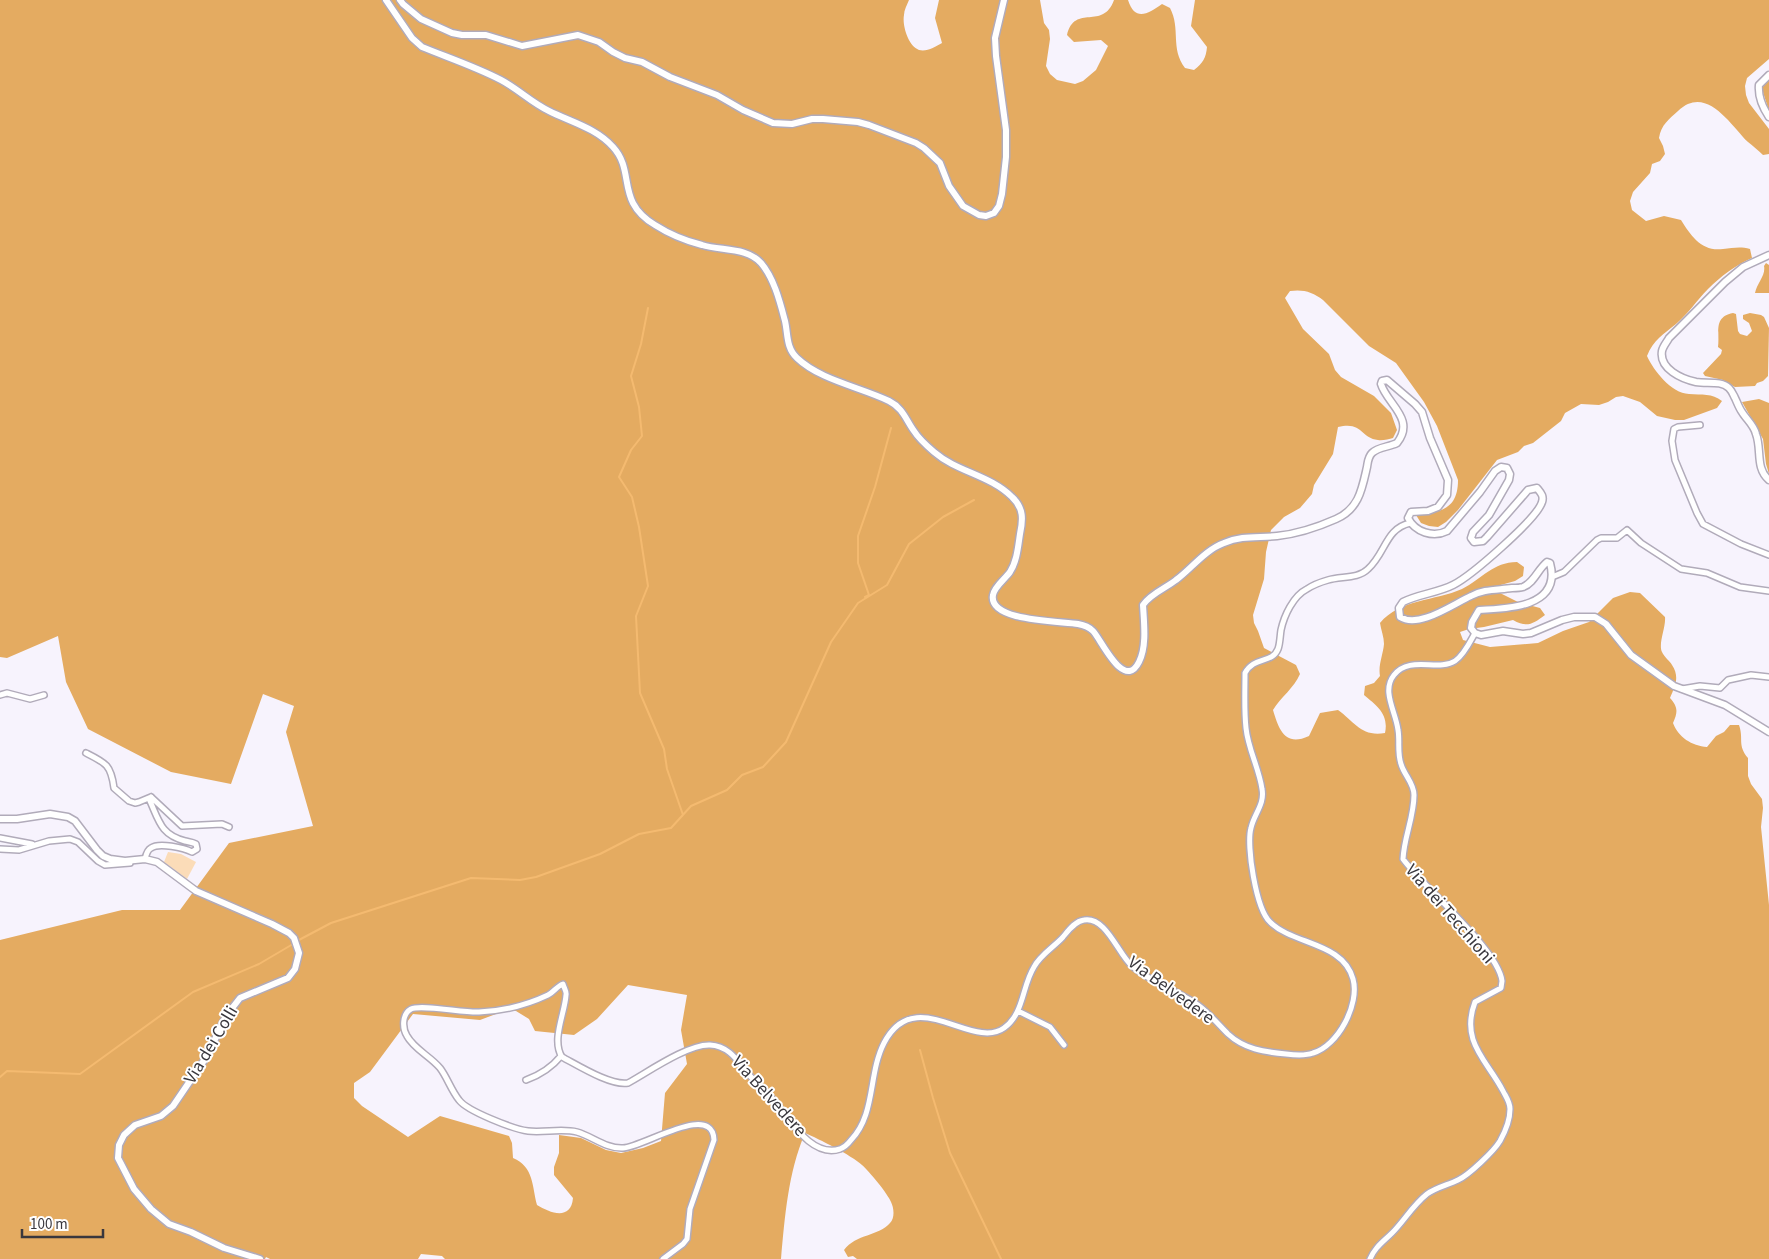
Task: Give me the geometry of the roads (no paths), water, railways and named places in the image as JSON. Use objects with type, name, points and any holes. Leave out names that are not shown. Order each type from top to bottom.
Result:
[{"type":"street","points":[[386,0],[412,38],[422,47],[504,81],[547,111],[579,124],[603,138],[613,147],[620,159],[631,201],[637,211],[654,224],[680,238],[704,246],[752,256],[761,263],[772,280],[785,321],[789,347],[797,358],[818,373],[892,402],[903,411],[916,435],[935,453],[952,464],[983,477],[1012,497],[1020,507],[1022,516],[1018,549],[1011,570],[993,592],[992,598],[996,606],[1006,612],[1031,620],[1070,622],[1085,625],[1096,635],[1118,667],[1128,670],[1132,669],[1140,660],[1143,647],[1143,605],[1146,599],[1181,577],[1210,551],[1222,543],[1250,536],[1288,534],[1317,526],[1337,519],[1355,506],[1362,490],[1369,456],[1374,450],[1397,443],[1402,433],[1402,418],[1381,384],[1382,381],[1387,380],[1422,412],[1430,438],[1448,480],[1447,495],[1444,501],[1438,507],[1428,511],[1412,512],[1408,518],[1410,523],[1433,535],[1440,535],[1447,531],[1495,471],[1501,467],[1507,468],[1510,474],[1509,480],[1489,515],[1472,532],[1471,538],[1474,542],[1483,541],[1528,490],[1537,488],[1543,495],[1541,505],[1535,512],[1473,572],[1456,584],[1403,602],[1398,614],[1406,620],[1412,621],[1424,618],[1484,591],[1524,587],[1530,582],[1541,566],[1547,562],[1550,563],[1552,577],[1550,588],[1524,606],[1479,610],[1472,622],[1471,628],[1475,633],[1481,636],[1503,631],[1523,634],[1531,633],[1562,620],[1574,617],[1595,617],[1606,624],[1631,654],[1655,674],[1674,686],[1725,705],[1769,732]]},
{"type":"street","points":[[400,0],[421,19],[452,33],[462,35],[486,35],[522,46],[578,35],[598,42],[625,58],[642,62],[670,76],[717,95],[743,110],[773,123],[792,124],[812,119],[823,119],[869,124],[924,148],[940,164],[949,186],[963,206],[979,215],[986,216],[994,213],[999,206],[1006,158],[1006,130],[995,38],[1004,0]]},
{"type":"street","points":[[1769,75],[1759,85],[1758,89],[1763,106],[1769,117]]},
{"type":"street","points":[[1769,255],[1743,267],[1725,282],[1669,338],[1662,354],[1668,368],[1681,377],[1697,382],[1720,384],[1731,389],[1741,411],[1756,433],[1759,445],[1760,469],[1769,480]]},
{"type":"street","points":[[1700,425],[1674,429],[1672,442],[1674,460],[1697,513],[1703,524],[1741,544],[1769,555]]},
{"type":"street","name":"Via Belvedere","points":[[561,1056],[602,1077],[618,1084],[623,1084],[688,1050],[710,1045],[726,1049],[805,1138],[818,1146],[841,1149],[858,1134],[864,1122],[880,1054],[884,1043],[895,1028],[911,1019],[929,1018],[988,1033],[1004,1028],[1018,1011],[1036,963],[1075,924],[1088,919],[1102,926],[1132,966],[1151,979],[1197,1004],[1228,1034],[1246,1046],[1277,1054],[1308,1054],[1327,1047],[1335,1040],[1350,1012],[1354,992],[1353,980],[1344,962],[1335,955],[1284,932],[1269,921],[1263,913],[1255,885],[1249,832],[1262,803],[1263,790],[1246,730],[1245,672],[1249,666],[1273,656],[1278,650],[1285,618],[1299,594],[1328,580],[1367,571],[1376,561],[1393,532],[1400,525],[1410,523]]},
{"type":"street","points":[[1552,577],[1564,572],[1597,540],[1601,538],[1617,538],[1627,530],[1640,543],[1681,569],[1708,573],[1740,588],[1769,591]]},
{"type":"street","name":"Via dei Tecchioni","points":[[1370,1259],[1378,1246],[1392,1234],[1427,1194],[1458,1181],[1468,1174],[1499,1143],[1510,1108],[1500,1084],[1479,1056],[1473,1041],[1470,1024],[1471,1012],[1475,1002],[1501,988],[1502,981],[1494,962],[1478,940],[1403,859],[1403,850],[1408,836],[1414,804],[1414,792],[1401,765],[1398,731],[1389,696],[1389,685],[1394,675],[1399,671],[1411,665],[1453,662],[1459,658],[1475,633]]},
{"type":"street","points":[[1682,689],[1700,686],[1720,688],[1728,680],[1751,675],[1769,677]]},
{"type":"street","points":[[0,695],[7,693],[30,699],[44,695]]},
{"type":"street","points":[[86,753],[109,768],[114,788],[129,801],[140,802],[151,797]]},
{"type":"street","points":[[151,797],[182,826],[222,824],[229,826]]},
{"type":"street","points":[[148,860],[147,853],[151,847],[155,846],[165,845],[192,852],[197,848],[196,844],[190,841],[186,842],[168,833],[161,827],[150,801],[151,797]]},
{"type":"street","points":[[0,820],[61,814],[75,821],[103,856],[125,861],[148,860]]},
{"type":"street","points":[[0,838],[35,844]]},
{"type":"street","points":[[0,849],[19,850],[56,839],[76,840],[98,861],[105,865],[148,860]]},
{"type":"street","name":"Via dei Colli","points":[[148,860],[166,867],[176,878],[196,891],[289,933],[294,938],[300,953],[295,969],[288,978],[240,998],[226,1016],[207,1056],[173,1106],[161,1116],[135,1125],[124,1135],[119,1145],[118,1158],[134,1189],[151,1209],[169,1224],[224,1248],[260,1259]]},
{"type":"street","points":[[526,1080],[537,1076],[555,1063],[561,1056],[559,1032],[566,995],[563,984],[552,993],[522,1005],[480,1012],[418,1007],[408,1012],[404,1018],[406,1035],[412,1044],[429,1056],[441,1069],[460,1102],[497,1122],[526,1131],[577,1132],[612,1147],[623,1148],[634,1146],[672,1130],[696,1124],[707,1125],[712,1129],[714,1140],[690,1209],[687,1238],[683,1244],[663,1259]]},
{"type":"street","points":[[1018,1011],[1050,1027],[1064,1045]]},
{"type":"waterway","points":[[648,308],[641,344],[631,376],[639,407],[642,436],[631,450],[619,477],[632,497],[639,527],[648,586],[636,616],[640,693],[664,749],[667,769],[683,815]]},
{"type":"waterway","points":[[865,597],[869,595],[858,563],[858,536],[875,487],[891,428]]},
{"type":"waterway","points":[[297,941],[331,923],[471,878],[520,880],[536,877],[600,854],[639,834],[671,828],[691,806],[727,790],[742,775],[763,767],[786,742],[831,642],[858,603],[887,585],[909,544],[943,517],[974,500]]},
{"type":"waterway","points":[[0,1077],[7,1071],[80,1074],[193,992],[259,964],[293,944]]},
{"type":"waterway","points":[[920,1050],[950,1153],[1001,1259]]}]
